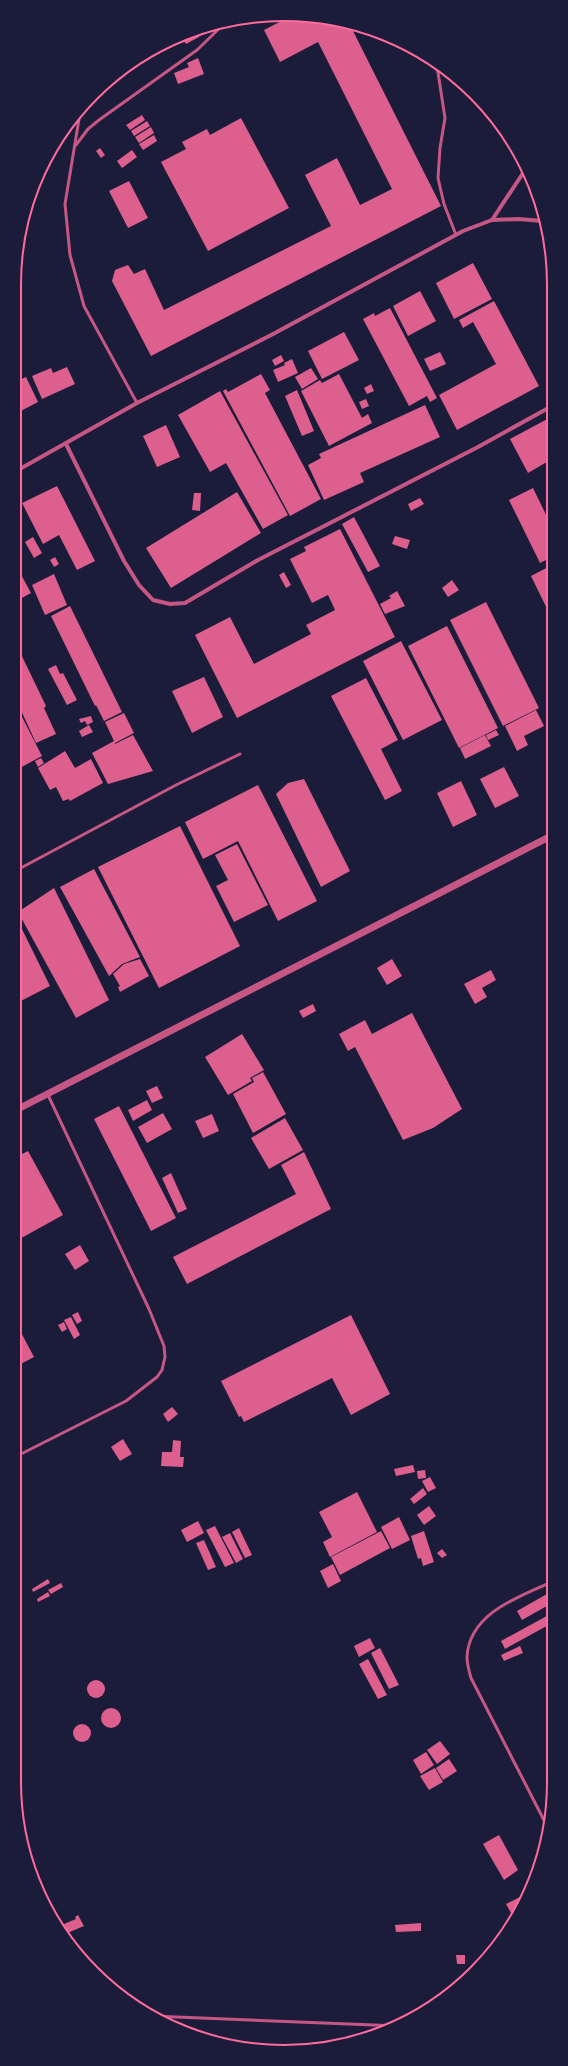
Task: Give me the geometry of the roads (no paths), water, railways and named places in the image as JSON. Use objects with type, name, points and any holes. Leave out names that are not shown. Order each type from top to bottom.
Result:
[{"type":"street","points":[[492,220],[523,174]]},
{"type":"street","points":[[21,468],[136,403],[275,333],[456,235],[492,220],[539,220]]},
{"type":"street","points":[[66,444],[131,573],[154,600],[177,604],[185,603],[258,560],[478,447],[547,409]]},
{"type":"street","points":[[21,1107],[197,1019],[547,838]]},
{"type":"lane","points":[[75,146],[88,129],[99,120],[197,50],[218,29]]},
{"type":"lane","points":[[438,70],[444,118],[438,178],[444,204],[456,235]]},
{"type":"lane","points":[[79,119],[65,204],[71,261],[84,306],[136,403]]},
{"type":"lane","points":[[21,868],[176,784],[240,754]]},
{"type":"lane","points":[[21,1454],[126,1401],[157,1377],[162,1370],[165,1357],[164,1346],[149,1309],[47,1093]]},
{"type":"lane","points":[[544,1821],[471,1678],[467,1657],[470,1641],[488,1615],[508,1602],[547,1584]]},
{"type":"lane","points":[[165,2017],[384,2025]]}]
